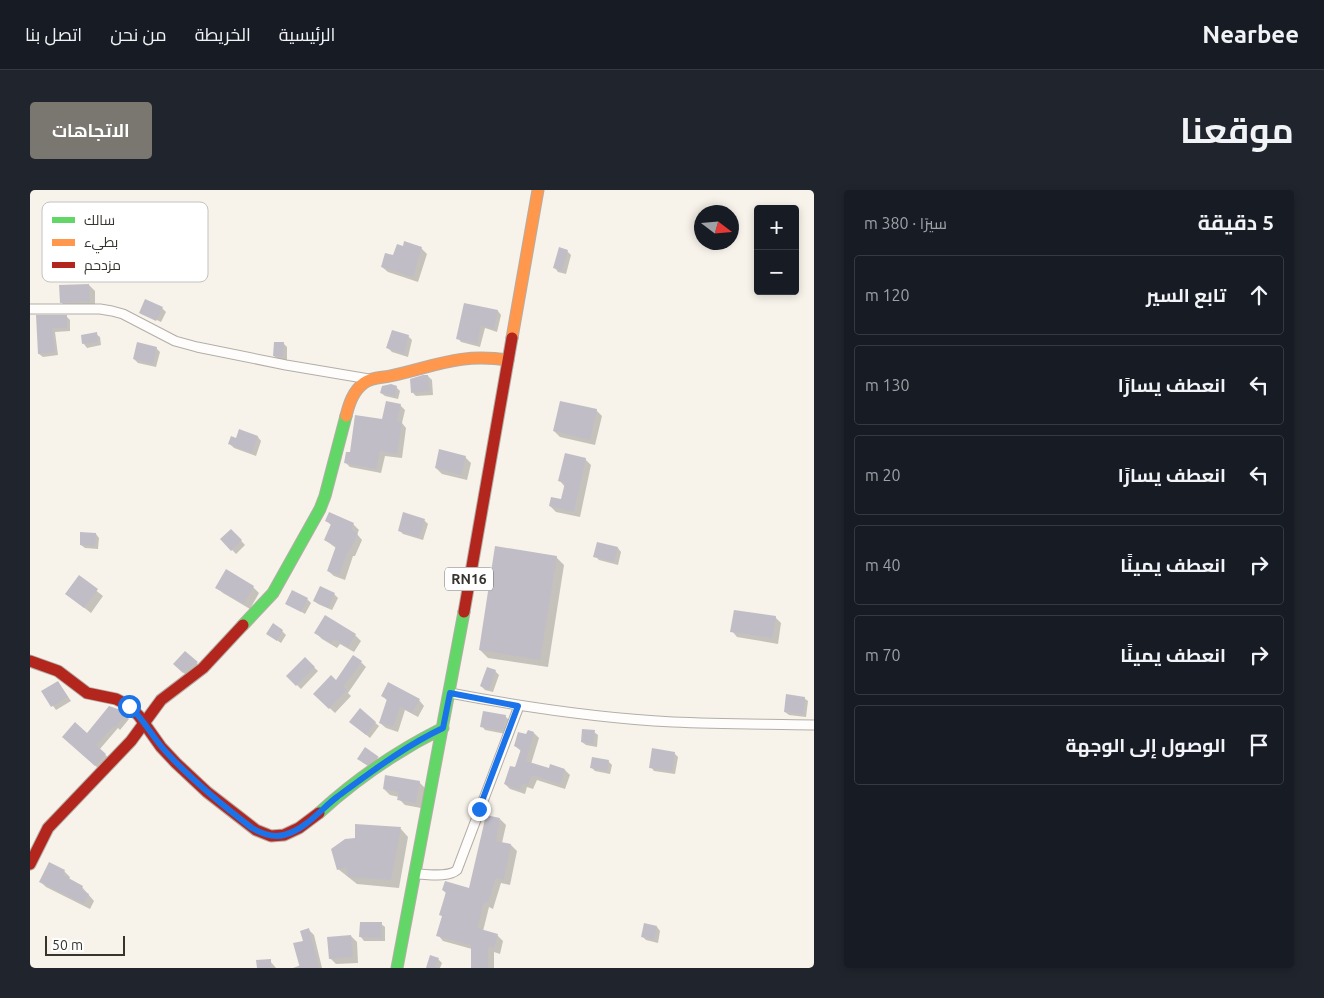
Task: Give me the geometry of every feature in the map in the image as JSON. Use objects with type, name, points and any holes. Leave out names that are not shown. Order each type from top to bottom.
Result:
[{"type":"street","name":"RN16","points":[[397,968],[450,693],[538,190]]},
{"type":"street","points":[[30,310],[100,309],[112,311],[123,314],[175,340],[196,347],[370,379],[390,377],[449,359],[488,356],[508,360]]},
{"type":"street","points":[[30,864],[48,828],[132,741],[161,700],[195,676],[210,662],[261,608],[280,583],[309,531],[325,496],[341,429],[352,396],[358,388],[370,379]]},
{"type":"street","points":[[30,661],[61,672],[90,695],[117,698],[122,701],[138,714],[156,742],[168,755],[217,800],[261,834],[272,836],[283,836],[295,831],[310,821],[335,799],[404,749],[443,728]]},
{"type":"street","points":[[450,693],[518,706],[611,717],[674,722],[814,725]]},
{"type":"street","points":[[416,874],[448,874],[456,870],[518,706]]},
{"type":"building","points":[[404,241],[422,247],[413,277],[381,267],[385,253],[393,255],[397,244],[403,246]]},
{"type":"building","points":[[559,247],[568,250],[562,271],[553,268]]},
{"type":"building","points":[[89,284],[90,301],[60,303],[59,285]]},
{"type":"building","points":[[145,299],[163,307],[156,321],[139,313]]},
{"type":"building","points":[[464,303],[498,310],[494,329],[481,325],[477,344],[456,339]]},
{"type":"building","points":[[36,315],[67,315],[67,328],[52,328],[55,352],[38,354]]},
{"type":"building","points":[[392,330],[409,335],[404,354],[386,348]]},
{"type":"building","points":[[97,332],[98,342],[82,344],[81,335]]},
{"type":"building","points":[[137,342],[157,347],[153,364],[133,359]]},
{"type":"building","points":[[274,342],[284,342],[283,357],[273,356]]},
{"type":"building","points":[[428,375],[430,391],[411,393],[410,379]]},
{"type":"building","points":[[391,384],[397,386],[395,396],[380,393],[382,386]]},
{"type":"building","points":[[386,401],[401,404],[397,421],[402,422],[397,454],[380,451],[376,469],[344,463],[346,452],[350,452],[355,415],[382,419]]},
{"type":"building","points":[[560,401],[597,409],[590,440],[553,431]]},
{"type":"building","points":[[239,429],[258,436],[252,453],[228,444],[231,436],[236,438]]},
{"type":"building","points":[[439,449],[466,456],[461,475],[435,468]]},
{"type":"building","points":[[565,453],[586,458],[574,512],[549,506],[551,497],[561,499],[565,483],[558,481]]},
{"type":"building","points":[[329,512],[354,523],[351,530],[358,533],[348,551],[339,575],[327,571],[336,546],[324,540],[331,524],[325,521]]},
{"type":"building","points":[[403,512],[425,519],[419,537],[398,531]]},
{"type":"building","points":[[231,529],[242,540],[231,551],[220,539]]},
{"type":"building","points":[[80,532],[96,533],[95,546],[80,545]]},
{"type":"building","points":[[597,542],[618,547],[614,562],[593,557]]},
{"type":"building","points":[[495,546],[557,556],[540,660],[479,650]]},
{"type":"building","points":[[226,569],[254,586],[244,604],[215,588]]},
{"type":"building","points":[[79,575],[98,589],[84,608],[65,594]]},
{"type":"building","points":[[320,586],[335,593],[328,608],[313,601]]},
{"type":"building","points":[[292,590],[308,598],[301,612],[285,604]]},
{"type":"building","points":[[734,610],[776,616],[772,638],[730,632]]},
{"type":"building","points":[[325,615],[356,634],[348,647],[334,639],[331,643],[314,633]]},
{"type":"building","points":[[273,623],[283,630],[277,641],[266,634]]},
{"type":"building","points":[[185,651],[198,662],[183,673],[173,664]]},
{"type":"building","points":[[353,655],[362,661],[343,687],[347,690],[329,709],[313,694],[331,675],[336,680]]},
{"type":"building","points":[[305,657],[315,667],[296,686],[286,676]]},
{"type":"building","points":[[487,667],[496,670],[489,690],[480,686]]},
{"type":"building","points":[[58,681],[68,697],[51,707],[41,691]]},
{"type":"building","points":[[388,682],[420,699],[412,713],[400,706],[393,727],[379,723],[387,699],[381,696]]},
{"type":"building","points":[[786,694],[805,697],[803,714],[784,712]]},
{"type":"building","points":[[109,706],[126,714],[116,727],[114,726],[96,745],[106,754],[95,766],[62,737],[75,722],[87,733]]},
{"type":"building","points":[[360,708],[376,722],[366,735],[349,722]]},
{"type":"building","points":[[483,711],[506,715],[503,731],[480,727]]},
{"type":"building","points":[[582,729],[595,730],[593,744],[581,742]]},
{"type":"building","points":[[528,730],[534,732],[526,761],[549,768],[550,764],[565,769],[560,784],[532,775],[528,785],[522,783],[520,790],[504,784],[510,766],[515,767],[521,749],[514,746],[518,732],[526,734]]},
{"type":"building","points":[[365,747],[379,757],[367,765],[357,759]]},
{"type":"building","points":[[652,748],[675,752],[672,771],[649,768]]},
{"type":"building","points":[[592,757],[609,760],[607,771],[590,768]]},
{"type":"building","points":[[385,775],[420,781],[416,803],[397,800],[399,792],[383,789]]},
{"type":"building","points":[[486,815],[500,818],[496,841],[511,844],[504,880],[496,878],[488,903],[484,902],[477,928],[498,934],[494,948],[488,947],[488,968],[471,968],[471,945],[436,936],[442,916],[439,915],[446,892],[442,890],[445,881],[469,888]]},
{"type":"building","points":[[355,824],[401,827],[391,880],[348,877],[346,867],[337,870],[331,849],[345,839],[355,838]]},
{"type":"building","points":[[49,862],[65,870],[63,875],[83,886],[81,890],[89,894],[84,904],[39,882]]},
{"type":"building","points":[[360,922],[382,922],[381,938],[359,937]]},
{"type":"building","points":[[644,923],[657,926],[654,940],[641,937]]},
{"type":"building","points":[[309,928],[319,968],[300,968],[293,943],[303,941],[300,931]]},
{"type":"building","points":[[351,935],[353,957],[329,959],[327,937]]},
{"type":"building","points":[[430,955],[439,958],[435,968],[426,968]]},
{"type":"building","points":[[271,959],[271,968],[257,968],[256,960]]},
{"type":"traffic: fast","points":[[243,625],[273,593],[320,509],[346,416]]},
{"type":"traffic: fast","points":[[397,968],[464,612]]},
{"type":"traffic: fast","points":[[319,813],[378,766],[443,728]]},
{"type":"traffic: slow","points":[[512,338],[538,190]]},
{"type":"traffic: slow","points":[[346,416],[354,394],[360,386],[370,380],[461,359],[491,358],[508,360]]},
{"type":"traffic: jam","points":[[464,612],[512,338]]},
{"type":"traffic: jam","points":[[30,864],[48,828],[131,741],[161,700],[203,668],[243,625]]},
{"type":"traffic: jam","points":[[30,661],[58,671],[87,693],[116,699],[128,705],[176,763],[207,792],[256,830],[271,836],[284,835],[299,828],[319,813]]},
{"type":"route","points":[[129,706],[138,714],[156,742],[194,780],[252,828],[261,834],[272,836],[283,836],[295,831],[310,821],[335,799],[404,749],[443,728],[450,693],[518,706],[479,809]]}]
